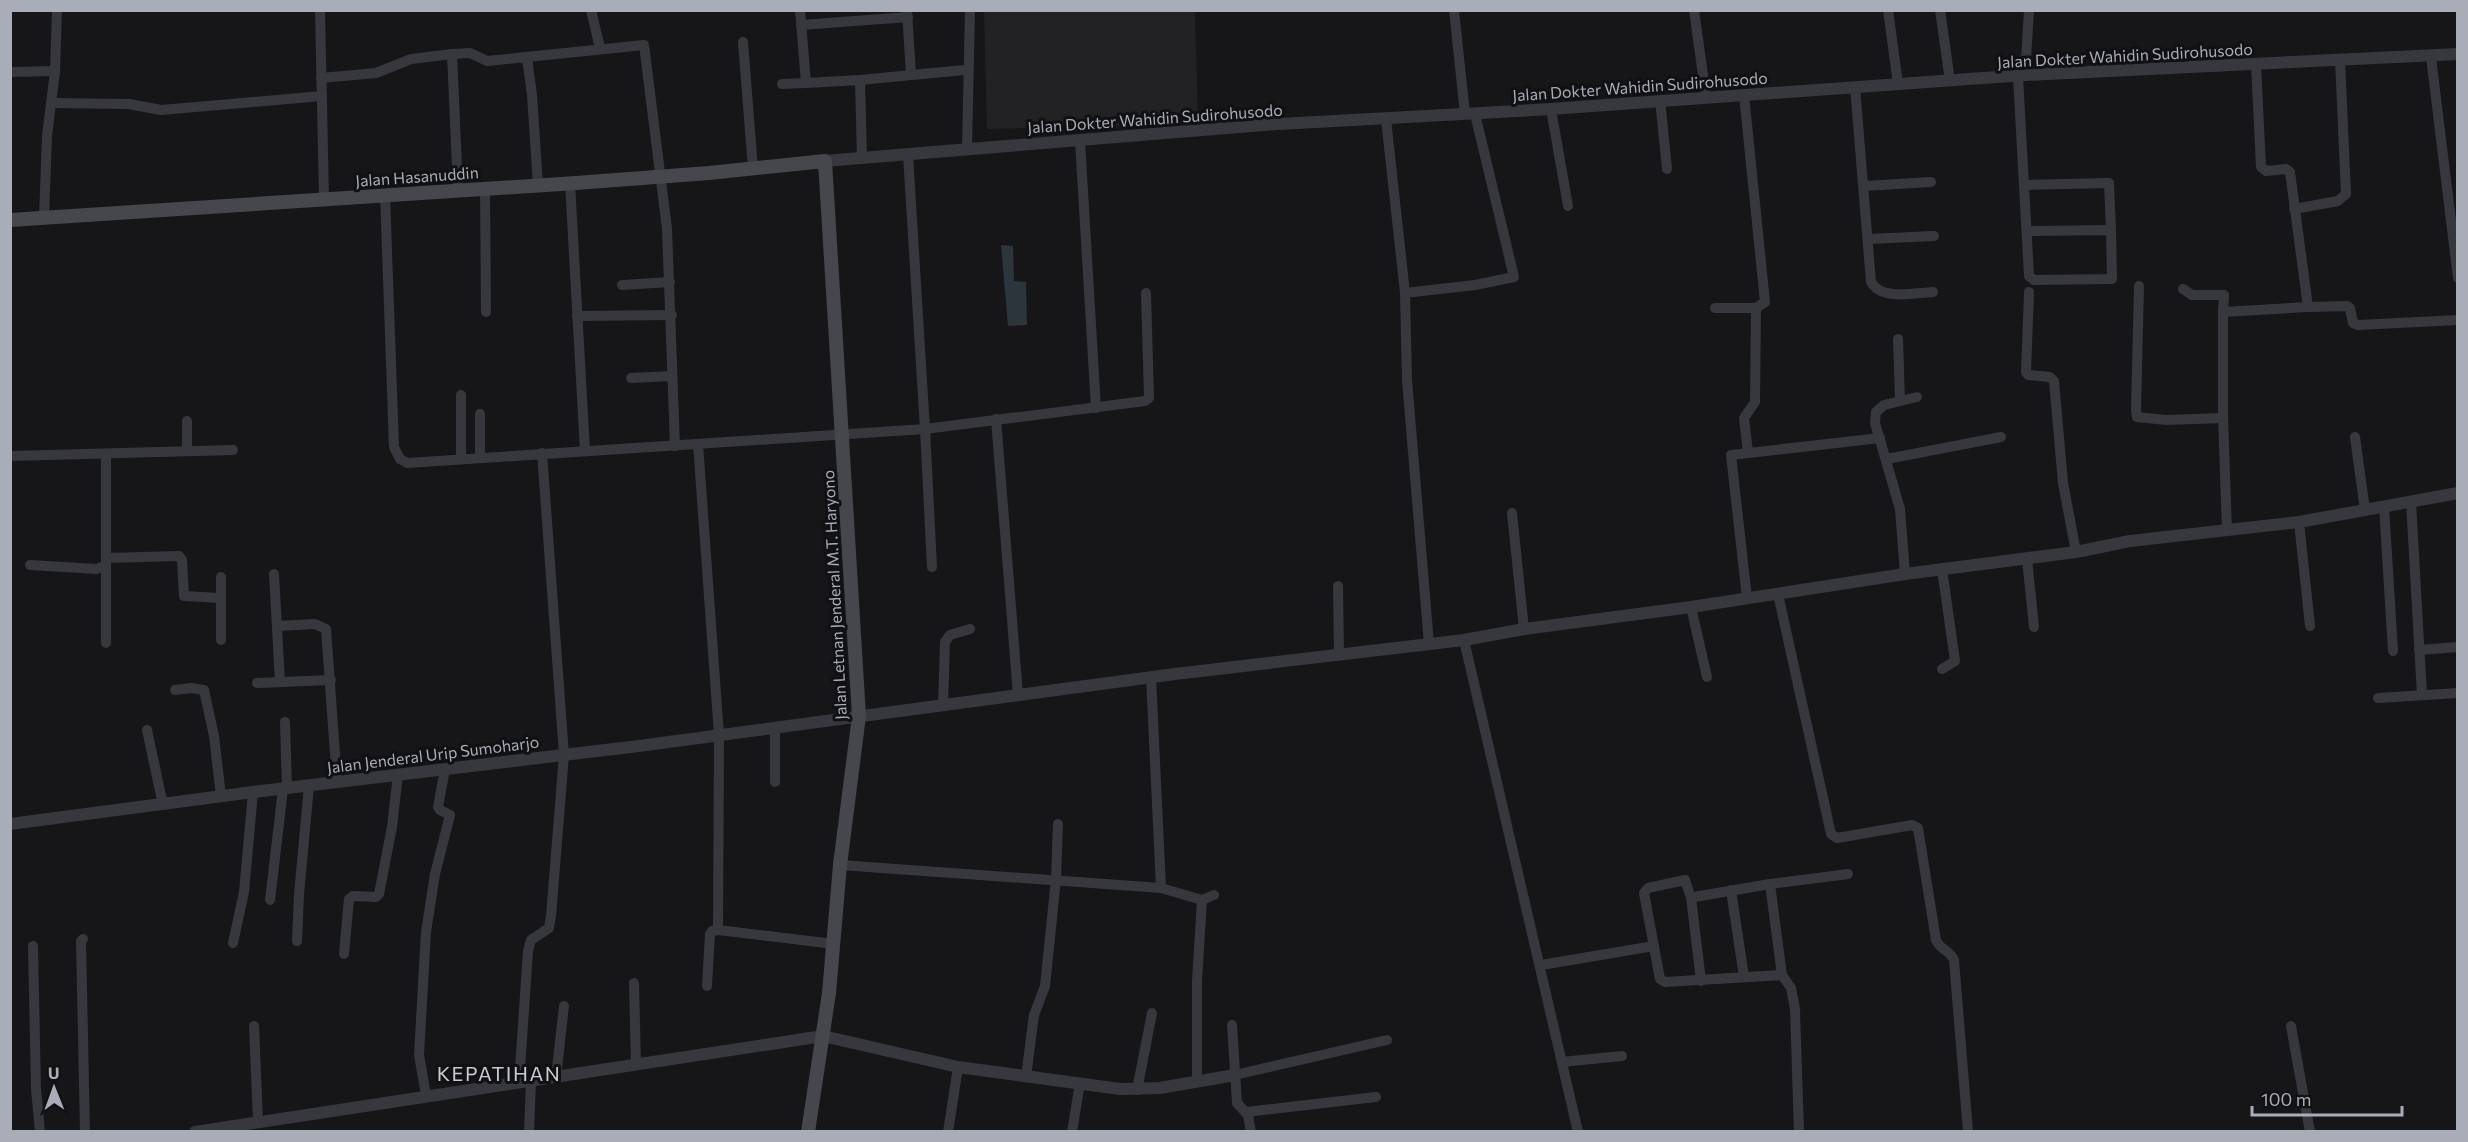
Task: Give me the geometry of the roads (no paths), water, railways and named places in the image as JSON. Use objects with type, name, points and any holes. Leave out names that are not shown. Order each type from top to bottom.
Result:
[{"type":"main road","name":"Jalan Hasanuddin","points":[[10,220],[570,183],[825,161]]},
{"type":"main road","name":"Jalan Letnan Jenderal M.T. Haryono","points":[[808,1131],[823,1036],[834,944],[840,864],[859,716],[825,161]]},
{"type":"street","points":[[44,218],[47,136],[55,71],[57,10]]},
{"type":"street","points":[[320,10],[324,199]]},
{"type":"street","points":[[591,10],[600,48]]},
{"type":"street","points":[[800,10],[806,82]]},
{"type":"street","points":[[967,148],[970,10]]},
{"type":"street","points":[[1405,293],[1475,285],[1514,277],[1470,114],[1454,10]]},
{"type":"street","points":[[1694,10],[1706,97]]},
{"type":"street","points":[[1888,10],[1898,84]]},
{"type":"street","points":[[1940,10],[1950,81]]},
{"type":"street","points":[[2026,185],[2109,183],[2112,279],[2034,280],[2029,276],[2021,76],[2029,10]]},
{"type":"street","points":[[801,25],[850,16],[907,14],[911,74]]},
{"type":"street","points":[[744,42],[753,169]]},
{"type":"street","points":[[321,78],[376,73],[411,59],[452,54],[470,53],[487,61],[600,48],[645,46],[667,230],[672,315],[675,446]]},
{"type":"street","points":[[452,54],[458,190]]},
{"type":"street","name":"Jalan Dokter Wahidin Sudirohusodo","points":[[825,161],[1263,125],[1551,109],[2021,76],[2457,54]]},
{"type":"street","points":[[2432,57],[2457,278]]},
{"type":"street","points":[[526,58],[532,95],[538,185]]},
{"type":"street","points":[[2294,209],[2338,201],[2346,194],[2340,60]]},
{"type":"street","points":[[2256,65],[2261,166],[2266,171],[2288,170],[2308,307]]},
{"type":"street","points":[[782,84],[860,80],[964,70]]},
{"type":"street","points":[[10,72],[55,71]]},
{"type":"street","points":[[860,80],[862,159]]},
{"type":"street","points":[[1855,87],[1871,282],[1874,288],[1886,293],[1933,292]]},
{"type":"street","points":[[1715,308],[1756,308],[1766,302],[1744,95]]},
{"type":"street","points":[[51,103],[129,104],[161,110],[322,96]]},
{"type":"street","points":[[1660,100],[1667,170]]},
{"type":"street","points":[[1551,109],[1568,206]]},
{"type":"street","points":[[1386,119],[1405,293],[1407,381],[1429,644]]},
{"type":"street","points":[[1080,141],[1096,408]]},
{"type":"street","points":[[908,155],[926,429],[932,567]]},
{"type":"street","points":[[1864,186],[1931,182]]},
{"type":"street","points":[[570,183],[585,451]]},
{"type":"street","points":[[485,188],[486,312]]},
{"type":"street","points":[[385,194],[396,454],[407,463],[926,429],[1145,401],[1149,398],[1146,293]]},
{"type":"street","points":[[2027,231],[2111,230]]},
{"type":"street","points":[[1868,239],[1934,236]]},
{"type":"street","points":[[622,285],[670,282]]},
{"type":"street","points":[[2139,286],[2136,348],[2138,417],[2166,420],[2223,418]]},
{"type":"street","points":[[2183,289],[2192,295],[2224,296],[2223,418],[2227,531]]},
{"type":"street","points":[[2029,292],[2026,372],[2028,375],[2050,377],[2054,381],[2063,483],[2076,552]]},
{"type":"street","points":[[2223,312],[2347,306],[2350,308],[2353,323],[2358,325],[2457,320]]},
{"type":"street","points":[[1748,452],[1744,418],[1755,402],[1756,308]]},
{"type":"street","points":[[577,316],[672,315]]},
{"type":"street","points":[[1898,339],[1900,400]]},
{"type":"street","points":[[631,378],[672,376]]},
{"type":"street","points":[[461,395],[461,459]]},
{"type":"street","points":[[1905,574],[1900,509],[1875,423],[1876,412],[1884,405],[1917,397]]},
{"type":"street","points":[[480,414],[480,458]]},
{"type":"street","points":[[996,419],[1018,695]]},
{"type":"street","points":[[187,420],[187,451]]},
{"type":"street","points":[[1887,459],[2001,437]]},
{"type":"street","points":[[2355,437],[2365,510]]},
{"type":"street","points":[[1747,598],[1732,453],[1880,438]]},
{"type":"street","points":[[698,444],[719,735],[718,930]]},
{"type":"street","points":[[10,456],[233,450]]},
{"type":"street","points":[[529,1131],[525,1082],[528,951],[531,939],[549,928],[564,755],[542,453]]},
{"type":"street","points":[[105,454],[106,644]]},
{"type":"street","name":"Jalan Jenderal Urip Sumoharjo","points":[[10,824],[775,728],[1151,677],[1429,644],[1905,574],[2076,552],[2130,541],[2299,522],[2457,493]]},
{"type":"street","points":[[2411,502],[2422,695]]},
{"type":"street","points":[[2384,506],[2393,651]]},
{"type":"street","points":[[1512,513],[1524,629]]},
{"type":"street","points":[[2299,522],[2310,626]]},
{"type":"street","points":[[30,565],[97,569],[106,561],[179,556],[182,560],[184,596],[221,598]]},
{"type":"street","points":[[2027,559],[2034,627]]},
{"type":"street","points":[[1942,569],[1955,661],[1942,669]]},
{"type":"street","points":[[274,574],[280,682]]},
{"type":"street","points":[[221,577],[221,640]]},
{"type":"street","points":[[1338,586],[1339,655]]},
{"type":"street","points":[[1779,594],[1831,834],[1837,838],[1912,825],[1918,828],[1936,940],[1938,945],[1952,954],[1954,960],[1968,1131]]},
{"type":"street","points":[[1691,607],[1707,677]]},
{"type":"street","points":[[277,626],[315,624],[326,629],[337,783]]},
{"type":"street","points":[[943,706],[945,642],[950,635],[970,629]]},
{"type":"street","points":[[1464,639],[1578,1131]]},
{"type":"street","points":[[2419,650],[2457,647]]},
{"type":"street","points":[[1151,677],[1161,888]]},
{"type":"street","points":[[257,683],[331,680]]},
{"type":"street","points":[[175,690],[192,688],[204,690],[214,736],[222,796]]},
{"type":"street","points":[[2378,698],[2457,693]]},
{"type":"street","points":[[270,900],[285,789],[285,722]]},
{"type":"street","points":[[775,728],[775,782]]},
{"type":"street","points":[[147,730],[164,805]]},
{"type":"street","points":[[426,1095],[419,1055],[426,932],[435,874],[450,815],[438,807],[446,769]]},
{"type":"street","points":[[345,954],[350,899],[353,896],[376,897],[379,894],[392,827],[398,774]]},
{"type":"street","points":[[297,941],[309,786]]},
{"type":"street","points":[[233,943],[244,892],[253,792]]},
{"type":"street","points":[[1026,1077],[1034,1015],[1045,986],[1056,879],[1058,824]]},
{"type":"street","points":[[840,864],[1161,888],[1202,900],[1214,895]]},
{"type":"street","points":[[1691,897],[1848,874]]},
{"type":"street","points":[[1701,981],[1691,897],[1684,880],[1645,890],[1662,981],[1701,981],[1782,975]]},
{"type":"street","points":[[1770,884],[1782,975],[1791,988],[1795,1009],[1799,1131]]},
{"type":"street","points":[[1731,890],[1744,977]]},
{"type":"street","points":[[1197,1082],[1197,981],[1202,900]]},
{"type":"street","points":[[707,986],[712,931],[834,944]]},
{"type":"street","points":[[83,939],[81,941],[85,1131]]},
{"type":"street","points":[[33,946],[36,1089],[40,1131]]},
{"type":"street","points":[[1541,965],[1654,946]]},
{"type":"street","points":[[634,983],[636,1065]]},
{"type":"street","points":[[556,1077],[564,1006]]},
{"type":"street","points":[[1137,1090],[1152,1013]]},
{"type":"street","points":[[1232,1025],[1237,1102],[1246,1112],[1251,1131]]},
{"type":"street","points":[[254,1026],[258,1121]]},
{"type":"street","points":[[2291,1026],[2310,1131]]},
{"type":"street","points":[[195,1131],[823,1036],[958,1067],[1137,1090],[1235,1075],[1387,1040]]},
{"type":"street","points":[[1562,1062],[1622,1056]]},
{"type":"street","points":[[948,1131],[958,1067]]},
{"type":"street","points":[[1072,1131],[1080,1083]]},
{"type":"street","points":[[1246,1112],[1376,1097]]},
{"type":"district","name":"KEPATIHAN","points":[[499,1073]]}]
